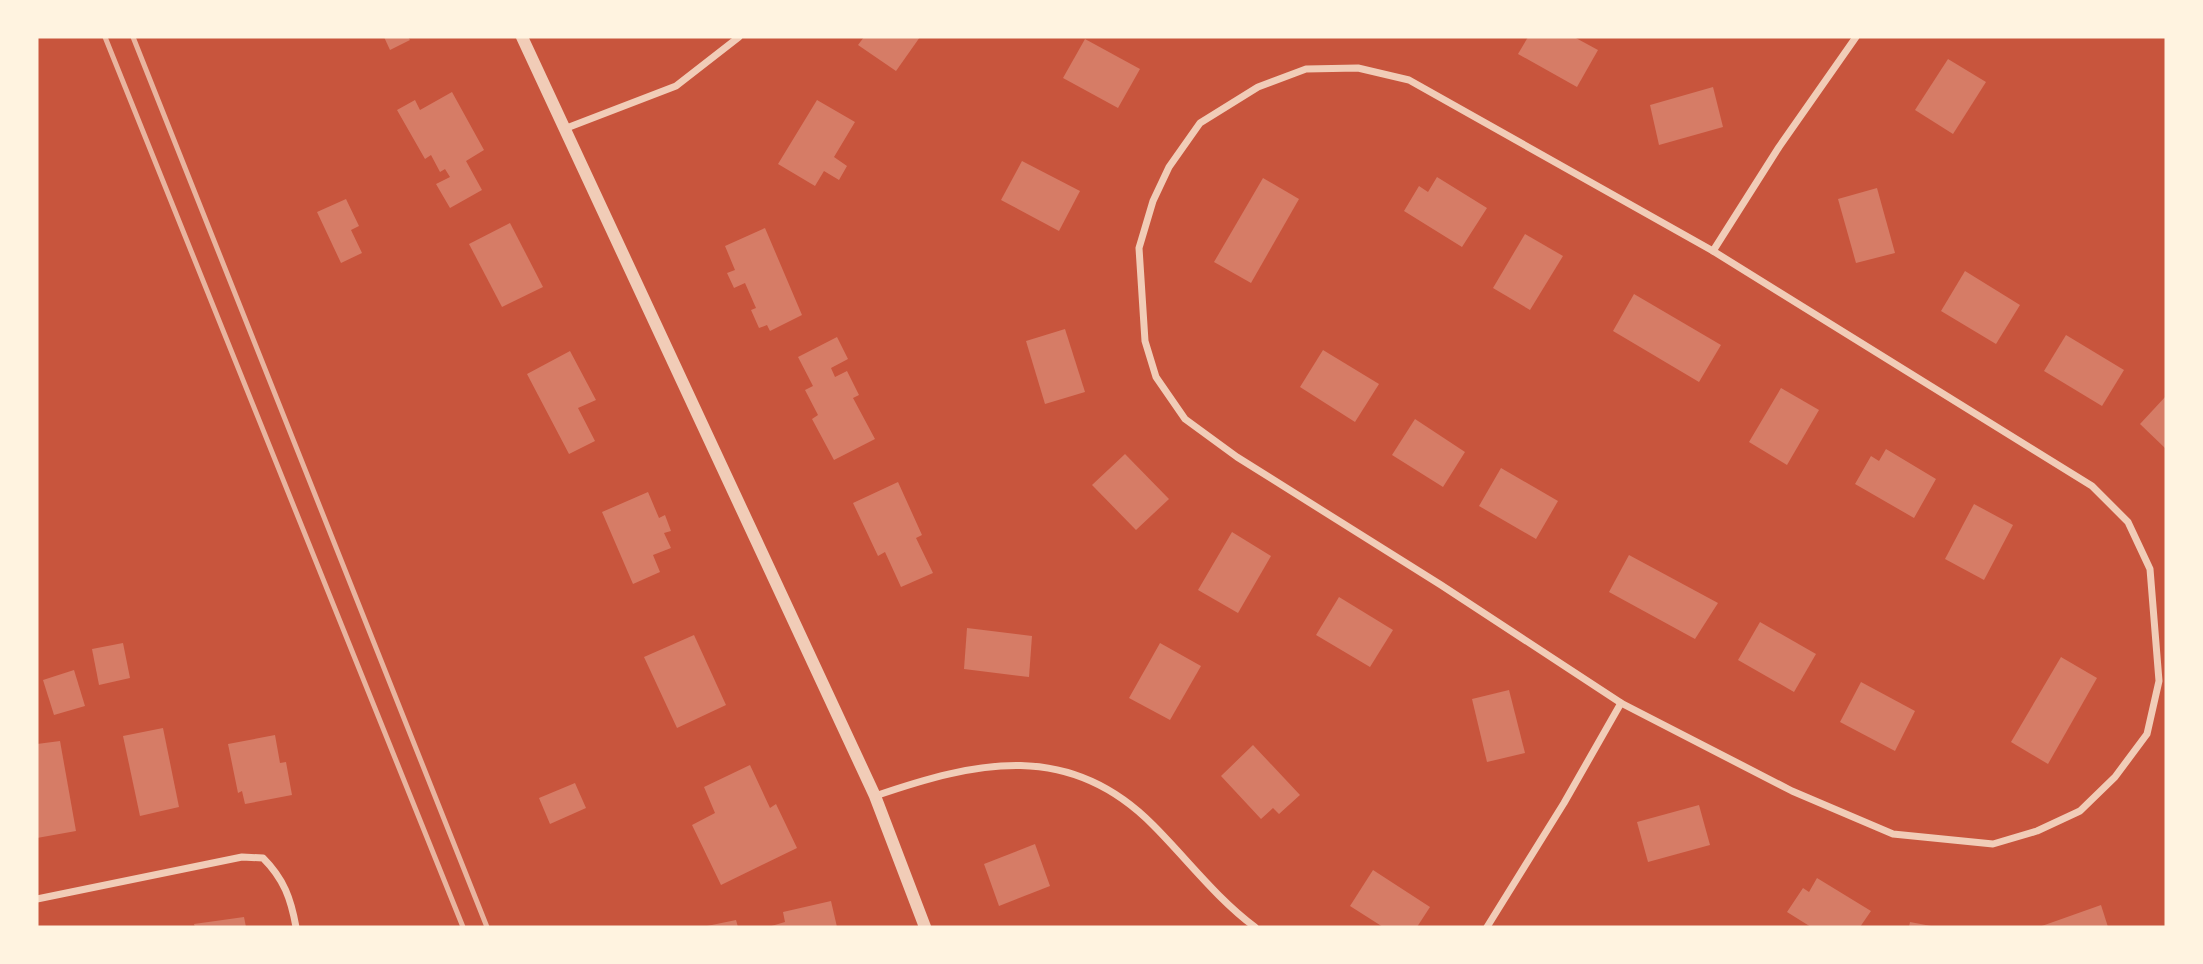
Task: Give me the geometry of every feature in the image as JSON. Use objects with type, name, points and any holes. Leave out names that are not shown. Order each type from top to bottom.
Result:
[{"type":"street","points":[[522,37],[875,796],[925,927]]},
{"type":"street","points":[[563,129],[676,86],[739,37]]},
{"type":"street","points":[[1713,251],[1779,147],[1856,37]]},
{"type":"street","points":[[1359,68],[1409,80],[1713,251],[2092,486],[2129,522],[2150,569],[2159,681],[2147,734],[2115,776],[2080,811],[2037,831],[1993,844],[1893,834],[1792,791],[1620,703],[1441,584],[1237,457],[1185,419],[1156,377],[1145,341],[1139,248],[1153,201],[1169,167],[1200,123],[1258,87],[1307,69],[1359,68]]},
{"type":"street","points":[[1487,927],[1564,803],[1620,703]]},
{"type":"street","points":[[875,796],[937,775],[989,765],[1079,773],[1119,796],[1151,823],[1238,914],[1255,927]]},
{"type":"street","points":[[37,899],[243,858],[263,859],[276,872],[291,899],[296,927]]},
{"type":"building","points":[[384,37],[408,37],[410,40],[390,50]]},
{"type":"building","points":[[864,37],[920,37],[896,71],[858,45]]},
{"type":"building","points":[[1528,37],[1574,37],[1598,50],[1577,87],[1518,54]]},
{"type":"building","points":[[1085,39],[1140,69],[1118,108],[1063,78]]},
{"type":"building","points":[[1948,59],[1986,82],[1953,134],[1915,110]]},
{"type":"building","points":[[1713,87],[1723,127],[1659,145],[1650,105]]},
{"type":"building","points":[[452,92],[484,150],[466,161],[482,190],[450,208],[436,184],[450,177],[445,169],[440,172],[431,155],[425,159],[397,110],[415,100],[420,110]]},
{"type":"building","points":[[817,100],[855,122],[834,157],[847,166],[839,180],[824,171],[815,186],[778,164]]},
{"type":"building","points":[[1022,161],[1080,191],[1059,231],[1001,200]]},
{"type":"building","points":[[1437,177],[1487,208],[1462,247],[1404,211],[1419,186],[1428,192]]},
{"type":"building","points":[[1263,178],[1299,199],[1251,283],[1214,262]]},
{"type":"building","points":[[1877,188],[1895,253],[1856,263],[1838,199]]},
{"type":"building","points":[[346,199],[359,226],[351,230],[362,253],[341,263],[317,212]]},
{"type":"building","points":[[510,223],[543,287],[502,307],[469,244]]},
{"type":"building","points":[[765,228],[802,315],[770,331],[767,325],[759,328],[751,310],[756,308],[745,283],[734,288],[727,273],[735,270],[725,246]]},
{"type":"building","points":[[1525,234],[1563,256],[1530,310],[1493,288]]},
{"type":"building","points":[[1965,271],[2020,305],[1996,344],[1941,311]]},
{"type":"building","points":[[1634,294],[1721,345],[1699,382],[1613,331]]},
{"type":"building","points":[[1065,329],[1085,392],[1045,404],[1026,341]]},
{"type":"building","points":[[2066,335],[2124,370],[2102,406],[2044,371]]},
{"type":"building","points":[[837,337],[848,359],[831,368],[835,377],[847,371],[859,395],[853,398],[875,439],[834,460],[812,419],[818,415],[805,390],[813,386],[798,357]]},
{"type":"building","points":[[1323,350],[1379,384],[1355,422],[1300,387]]},
{"type":"building","points":[[570,351],[596,400],[578,408],[595,441],[569,454],[527,374]]},
{"type":"building","points":[[1781,388],[1819,410],[1787,465],[1749,442]]},
{"type":"building","points":[[2166,396],[2166,449],[2140,424]]},
{"type":"building","points":[[1415,419],[1465,452],[1443,487],[1392,455]]},
{"type":"building","points":[[1886,449],[1936,479],[1914,518],[1855,484],[1871,456],[1879,461]]},
{"type":"building","points":[[1125,454],[1169,499],[1136,530],[1092,485]]},
{"type":"building","points":[[1501,468],[1558,501],[1536,539],[1479,506]]},
{"type":"building","points":[[898,482],[922,535],[916,538],[933,573],[901,587],[885,552],[878,556],[853,503]]},
{"type":"building","points":[[648,492],[659,518],[665,515],[671,531],[664,533],[671,548],[653,555],[660,572],[633,584],[602,512]]},
{"type":"building","points":[[1974,504],[2013,525],[1984,580],[1945,559]]},
{"type":"building","points":[[1232,532],[1271,556],[1238,613],[1198,590]]},
{"type":"building","points":[[1629,555],[1718,603],[1695,639],[1609,592]]},
{"type":"building","points":[[1339,597],[1393,630],[1370,667],[1316,635]]},
{"type":"building","points":[[1760,622],[1816,654],[1794,692],[1738,660]]},
{"type":"building","points":[[967,628],[1032,636],[1029,677],[964,669]]},
{"type":"building","points":[[694,635],[726,705],[677,728],[644,657]]},
{"type":"building","points":[[123,643],[130,678],[99,685],[92,649]]},
{"type":"building","points":[[1160,643],[1201,666],[1170,720],[1129,698]]},
{"type":"building","points":[[2061,657],[2097,678],[2048,764],[2011,742]]},
{"type":"building","points":[[74,670],[85,706],[54,715],[43,680]]},
{"type":"building","points":[[1861,682],[1915,711],[1895,751],[1840,722]]},
{"type":"building","points":[[1509,690],[1525,753],[1487,762],[1472,699]]},
{"type":"building","points":[[163,728],[179,807],[140,816],[123,736]]},
{"type":"building","points":[[275,735],[280,763],[286,762],[292,795],[245,804],[242,791],[238,793],[228,744]]},
{"type":"building","points":[[60,741],[76,831],[37,838],[37,744]]},
{"type":"building","points":[[1253,745],[1300,795],[1279,814],[1273,808],[1261,819],[1221,776]]},
{"type":"building","points":[[750,765],[770,808],[776,804],[797,848],[721,885],[692,825],[715,813],[704,787]]},
{"type":"building","points":[[575,783],[586,808],[550,824],[539,798]]},
{"type":"building","points":[[1699,805],[1710,845],[1648,862],[1637,822]]},
{"type":"building","points":[[1035,844],[1050,886],[999,906],[984,864]]},
{"type":"building","points":[[1373,870],[1430,907],[1417,927],[1383,927],[1350,906]]},
{"type":"building","points":[[1817,878],[1871,911],[1860,927],[1811,927],[1787,912],[1803,888],[1809,892]]},
{"type":"building","points":[[831,901],[837,927],[768,927],[785,922],[783,912]]},
{"type":"building","points":[[2101,905],[2108,927],[2039,927]]},
{"type":"building","points":[[244,917],[246,927],[195,927],[194,924]]},
{"type":"building","points":[[736,920],[738,927],[707,927],[707,926]]},
{"type":"building","points":[[1910,922],[1931,926],[1931,927],[1909,927]]},
{"type":"railway","points":[[105,37],[463,927]]},
{"type":"railway","points":[[133,37],[487,927]]}]
